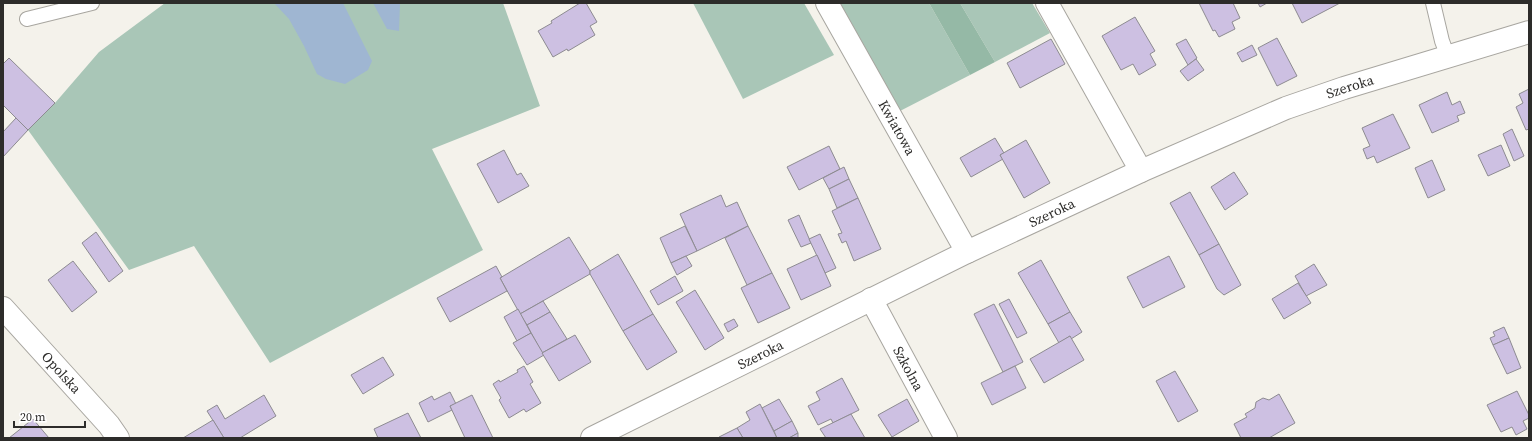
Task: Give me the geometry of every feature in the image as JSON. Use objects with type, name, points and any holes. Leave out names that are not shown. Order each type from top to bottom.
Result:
[{"type":"street","name":"Kwiatowa","points":[[827,3],[967,252]]},
{"type":"street","points":[[1046,3],[1141,171]]},
{"type":"street","name":"Szeroka","points":[[592,438],[967,252],[1141,171],[1286,108],[1344,88],[1529,32]]},
{"type":"street","name":"Szkolna","points":[[871,300],[946,438]]},
{"type":"street","name":"Opolska","points":[[3,308],[109,425],[118,438]]},
{"type":"lane","points":[[26,19],[92,3]]},
{"type":"lane","points":[[1433,3],[1442,41],[1448,57]]},
{"type":"green space","points":[[165,3],[503,3],[540,106],[432,149],[483,250],[270,363],[194,246],[129,270],[28,130],[55,103],[99,52]]},
{"type":"green space","points":[[693,3],[804,3],[834,55],[743,99]]},
{"type":"green space","points":[[840,3],[929,3],[970,75],[900,111]]},
{"type":"green space","points":[[929,3],[960,3],[995,62],[970,75]]},
{"type":"green space","points":[[960,3],[1032,3],[1050,33],[995,62]]},
{"type":"water","points":[[274,3],[343,3],[372,61],[368,70],[345,84],[326,79],[317,74],[289,19]]},
{"type":"water","points":[[373,3],[400,3],[399,31],[387,29]]},
{"type":"building","points":[[580,3],[586,3],[597,22],[590,26],[595,35],[568,51],[567,49],[553,57],[538,31]]},
{"type":"building","points":[[1199,3],[1233,3],[1240,18],[1232,22],[1235,29],[1219,37],[1215,30],[1213,31]]},
{"type":"building","points":[[1258,3],[1267,3],[1260,7]]},
{"type":"building","points":[[1292,3],[1340,3],[1302,23]]},
{"type":"building","points":[[1135,17],[1155,51],[1150,54],[1156,65],[1139,75],[1133,64],[1121,70],[1102,36]]},
{"type":"building","points":[[1277,38],[1297,76],[1277,86],[1258,48]]},
{"type":"building","points":[[1051,39],[1065,64],[1020,88],[1007,63]]},
{"type":"building","points":[[1186,39],[1197,58],[1188,65],[1176,44]]},
{"type":"building","points":[[1252,45],[1257,55],[1242,62],[1237,53]]},
{"type":"building","points":[[9,58],[55,103],[28,130],[3,105],[3,64]]},
{"type":"building","points":[[1196,59],[1204,70],[1188,81],[1180,71]]},
{"type":"building","points":[[1529,89],[1529,129],[1526,130],[1516,107],[1523,103],[1519,94]]},
{"type":"building","points":[[1447,92],[1452,105],[1460,101],[1465,113],[1457,116],[1459,121],[1432,133],[1419,105]]},
{"type":"building","points":[[1393,114],[1410,148],[1377,163],[1374,156],[1367,159],[1363,149],[1370,146],[1362,128]]},
{"type":"building","points":[[16,118],[28,130],[3,157],[3,132]]},
{"type":"building","points":[[1512,129],[1524,156],[1514,161],[1503,134]]},
{"type":"building","points":[[995,138],[1004,153],[1000,155],[1003,159],[971,177],[960,158]]},
{"type":"building","points":[[1026,140],[1050,183],[1024,198],[1000,155]]},
{"type":"building","points":[[1501,145],[1510,166],[1488,176],[1478,155]]},
{"type":"building","points":[[829,146],[840,169],[799,190],[787,167]]},
{"type":"building","points":[[504,150],[517,175],[521,173],[529,186],[498,203],[477,164]]},
{"type":"building","points":[[1432,160],[1445,190],[1428,198],[1415,168]]},
{"type":"building","points":[[844,167],[849,179],[829,189],[823,178]]},
{"type":"building","points":[[1234,172],[1248,194],[1225,210],[1211,187]]},
{"type":"building","points":[[849,179],[858,198],[837,208],[829,189]]},
{"type":"building","points":[[1190,192],[1219,244],[1199,255],[1170,203]]},
{"type":"building","points":[[721,195],[726,207],[737,202],[748,226],[697,251],[680,214]]},
{"type":"building","points":[[858,198],[881,249],[854,261],[846,241],[842,243],[838,234],[842,233],[832,211]]},
{"type":"building","points":[[799,215],[811,243],[801,247],[788,220]]},
{"type":"building","points":[[685,226],[697,251],[671,263],[660,238]]},
{"type":"building","points":[[748,226],[772,273],[747,285],[725,238]]},
{"type":"building","points":[[96,232],[123,271],[109,282],[82,243]]},
{"type":"building","points":[[820,234],[836,268],[825,273],[809,239]]},
{"type":"building","points":[[569,237],[590,271],[590,274],[520,314],[500,278]]},
{"type":"building","points":[[1219,244],[1241,285],[1224,295],[1217,289],[1199,255]]},
{"type":"building","points":[[618,254],[653,314],[623,331],[590,274],[590,271]]},
{"type":"building","points":[[817,255],[831,286],[801,300],[787,269]]},
{"type":"building","points":[[686,256],[692,266],[677,275],[671,263]]},
{"type":"building","points":[[1169,256],[1185,287],[1143,308],[1127,277]]},
{"type":"building","points":[[1041,260],[1070,312],[1048,324],[1018,273]]},
{"type":"building","points":[[73,261],[97,292],[72,312],[48,280]]},
{"type":"building","points":[[1314,264],[1327,285],[1306,296],[1295,276]]},
{"type":"building","points":[[496,266],[507,291],[450,322],[437,298]]},
{"type":"building","points":[[772,273],[790,308],[758,323],[741,288]]},
{"type":"building","points":[[675,276],[683,291],[658,305],[650,291]]},
{"type":"building","points":[[1298,283],[1311,303],[1284,319],[1272,299]]},
{"type":"building","points":[[695,290],[724,338],[705,350],[676,302]]},
{"type":"building","points":[[1009,299],[1027,333],[1017,338],[999,304]]},
{"type":"building","points":[[543,301],[550,312],[527,325],[520,314]]},
{"type":"building","points":[[994,304],[1023,362],[1003,372],[974,314]]},
{"type":"building","points":[[518,309],[531,333],[517,341],[504,317]]},
{"type":"building","points":[[550,312],[567,339],[542,353],[527,325]]},
{"type":"building","points":[[1070,312],[1082,332],[1071,339],[1070,336],[1059,343],[1048,324]]},
{"type":"building","points":[[653,314],[677,352],[647,370],[623,331]]},
{"type":"building","points":[[734,319],[738,326],[728,332],[724,324]]},
{"type":"building","points":[[1504,327],[1509,338],[1493,345],[1490,338],[1495,336],[1493,332]]},
{"type":"building","points":[[531,333],[544,355],[527,365],[513,343]]},
{"type":"building","points":[[575,335],[591,362],[559,381],[542,353]]},
{"type":"building","points":[[1070,336],[1084,360],[1044,383],[1030,359]]},
{"type":"building","points":[[1509,338],[1521,368],[1507,374],[1493,345]]},
{"type":"building","points":[[383,357],[394,375],[363,394],[351,375]]},
{"type":"building","points":[[524,366],[533,382],[530,384],[541,403],[526,412],[524,409],[509,418],[499,400],[501,398],[493,384],[499,380],[500,382],[518,372],[517,370]]},
{"type":"building","points":[[1015,366],[1026,388],[992,405],[981,383]]},
{"type":"building","points":[[1175,371],[1198,411],[1178,422],[1156,381]]},
{"type":"building","points":[[842,378],[859,410],[833,423],[831,419],[818,425],[808,406],[820,400],[816,392]]},
{"type":"building","points":[[1517,391],[1529,415],[1529,418],[1523,421],[1527,429],[1516,435],[1512,427],[1501,432],[1487,405]]},
{"type":"building","points":[[450,392],[456,404],[450,406],[452,410],[428,422],[419,403],[432,396],[434,400]]},
{"type":"building","points":[[1279,394],[1295,423],[1269,438],[1241,438],[1234,424],[1247,417],[1245,414],[1255,408],[1256,402],[1263,398],[1269,400]]},
{"type":"building","points":[[264,395],[276,416],[240,438],[224,438],[207,411],[217,405],[225,419]]},
{"type":"building","points":[[472,395],[493,438],[465,438],[450,406]]},
{"type":"building","points":[[779,399],[792,421],[774,431],[762,408]]},
{"type":"building","points":[[907,399],[919,421],[892,437],[878,415]]},
{"type":"building","points":[[760,404],[777,438],[743,438],[737,428],[750,420],[746,412]]},
{"type":"building","points":[[408,413],[421,438],[378,438],[374,429]]},
{"type":"building","points":[[851,414],[865,438],[826,438],[820,429]]},
{"type":"building","points":[[33,419],[49,438],[9,438]]},
{"type":"building","points":[[213,420],[224,438],[183,438]]},
{"type":"building","points":[[792,421],[798,433],[789,438],[777,438],[774,431]]},
{"type":"building","points":[[737,428],[743,438],[719,438],[719,437]]},
{"type":"building","points":[[798,433],[798,438],[789,438]]}]
